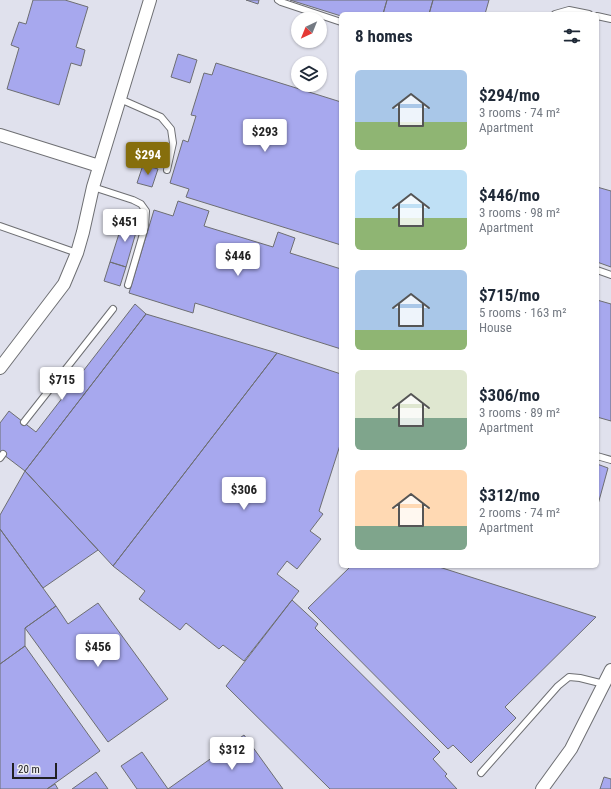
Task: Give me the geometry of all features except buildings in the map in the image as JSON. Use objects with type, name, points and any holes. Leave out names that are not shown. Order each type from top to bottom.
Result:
[{"type":"street","points":[[0,368],[64,284],[77,253],[99,166],[150,0]]},
{"type":"street","points":[[0,135],[99,166]]},
{"type":"street","points":[[542,789],[571,749],[611,670]]},
{"type":"lane","points":[[278,0],[339,21]]},
{"type":"lane","points":[[562,12],[569,10],[578,12]]},
{"type":"lane","points":[[599,16],[611,19]]},
{"type":"lane","points":[[120,99],[161,117],[171,129],[173,143],[167,170]]},
{"type":"lane","points":[[93,187],[133,200],[141,204],[146,211],[145,227],[128,285]]},
{"type":"lane","points":[[0,226],[77,253]]},
{"type":"lane","points":[[599,271],[611,275]]},
{"type":"lane","points":[[24,422],[113,310]]},
{"type":"lane","points":[[599,457],[611,460]]},
{"type":"lane","points":[[481,773],[558,686],[569,677],[604,684]]},
{"type":"shaded area","points":[[0,0],[611,0],[611,789],[0,789]]}]
